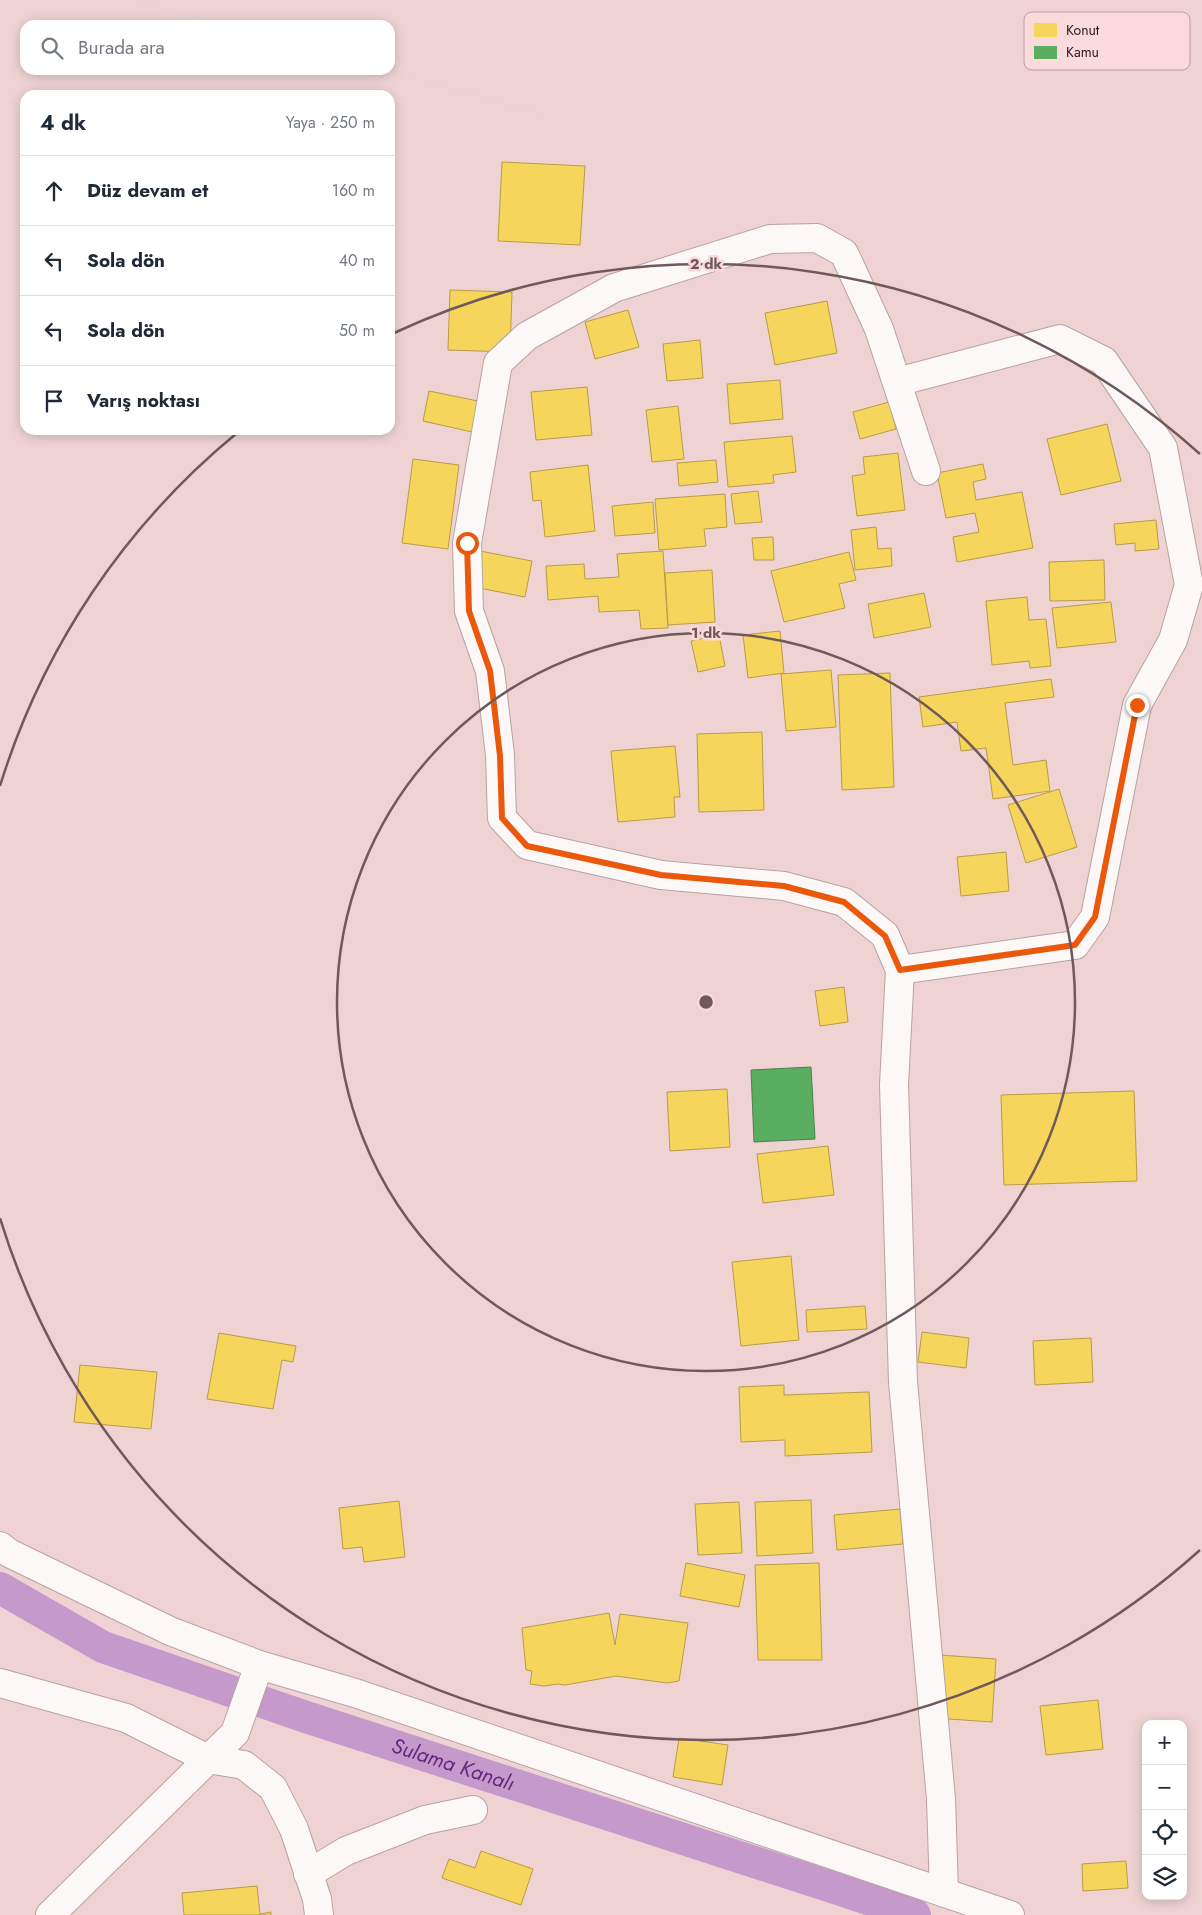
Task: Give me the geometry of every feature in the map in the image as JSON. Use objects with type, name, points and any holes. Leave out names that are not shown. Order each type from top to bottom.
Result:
[{"type":"street","points":[[926,471],[879,330],[844,253],[817,238],[770,239],[614,288],[527,336],[498,363],[467,543],[469,611],[490,671],[500,756],[502,818],[527,846],[661,875],[784,886],[844,902],[885,936],[900,970],[894,1085],[903,1382],[941,1799],[944,1894]]},
{"type":"street","points":[[897,382],[1060,339],[1104,360],[1163,448],[1189,585],[1173,640],[1137,705],[1095,917],[1075,945],[900,970]]},
{"type":"street","points":[[0,1546],[9,1553],[170,1631],[258,1665],[355,1693],[1010,1915]]},
{"type":"street","points":[[50,1915],[235,1732],[258,1665]]},
{"type":"street","points":[[0,1683],[126,1718],[208,1759],[244,1765],[273,1788],[294,1828],[317,1899],[319,1915]]},
{"type":"street","points":[[308,1874],[346,1850],[425,1820],[473,1810]]},
{"type":"path","points":[[132,0],[204,20]]},
{"type":"path","points":[[395,73],[544,114]]},
{"type":"building: Konut","points":[[502,162],[585,166],[580,245],[498,241]]},
{"type":"building: Konut","points":[[450,290],[512,292],[510,352],[448,350]]},
{"type":"building: Konut","points":[[827,301],[837,353],[775,365],[765,313]]},
{"type":"building: Konut","points":[[628,310],[639,347],[595,359],[585,322]]},
{"type":"building: Konut","points":[[700,340],[703,378],[667,381],[663,344]]},
{"type":"building: Konut","points":[[780,380],[783,419],[730,424],[727,384]]},
{"type":"building: Konut","points":[[587,387],[592,435],[536,440],[531,392]]},
{"type":"building: Konut","points":[[429,391],[478,401],[472,432],[423,421]]},
{"type":"building: Konut","points":[[889,402],[896,429],[860,439],[853,412]]},
{"type":"building: Konut","points":[[678,406],[684,459],[652,462],[646,410]]},
{"type":"building: Konut","points":[[1107,424],[1121,481],[1061,495],[1047,439]]},
{"type":"building: Konut","points":[[792,436],[796,472],[773,475],[774,483],[728,487],[724,442]]},
{"type":"building: Konut","points":[[898,453],[905,510],[857,516],[852,476],[865,474],[863,457]]},
{"type":"building: Konut","points":[[413,459],[459,465],[448,549],[402,543]]},
{"type":"building: Konut","points":[[716,460],[718,482],[679,486],[677,463]]},
{"type":"building: Konut","points":[[983,464],[986,479],[973,482],[976,500],[1022,492],[1033,548],[957,562],[953,537],[979,532],[975,513],[946,518],[937,473]]},
{"type":"building: Konut","points":[[588,465],[595,531],[545,537],[541,500],[533,501],[530,472]]},
{"type":"building: Konut","points":[[758,491],[762,522],[735,524],[731,494]]},
{"type":"building: Konut","points":[[725,494],[727,527],[704,529],[706,546],[659,550],[655,499]]},
{"type":"building: Konut","points":[[653,502],[655,533],[615,536],[612,506]]},
{"type":"building: Konut","points":[[1156,520],[1159,549],[1135,551],[1135,543],[1116,545],[1114,524]]},
{"type":"building: Konut","points":[[876,527],[878,549],[891,548],[892,566],[855,570],[851,530]]},
{"type":"building: Konut","points":[[773,537],[774,560],[754,560],[752,538]]},
{"type":"building: Konut","points":[[480,551],[532,561],[525,597],[474,587]]},
{"type":"building: Konut","points":[[663,551],[668,628],[641,629],[639,610],[599,612],[598,596],[548,600],[546,566],[584,564],[585,579],[619,577],[617,554]]},
{"type":"building: Konut","points":[[849,552],[856,580],[839,584],[845,608],[784,622],[771,571]]},
{"type":"building: Konut","points":[[1104,560],[1105,600],[1050,601],[1049,562]]},
{"type":"building: Konut","points":[[712,570],[715,622],[668,625],[665,573]]},
{"type":"building: Konut","points":[[924,593],[931,627],[874,638],[868,604]]},
{"type":"building: Konut","points":[[1027,597],[1029,620],[1046,619],[1051,666],[1030,668],[1029,661],[992,665],[986,601]]},
{"type":"building: Konut","points":[[1111,602],[1116,642],[1057,648],[1052,608]]},
{"type":"building: Konut","points":[[780,631],[784,673],[748,678],[743,635]]},
{"type":"building: Konut","points":[[719,635],[725,666],[698,672],[691,641]]},
{"type":"building: Konut","points":[[831,670],[836,727],[786,731],[781,674]]},
{"type":"building: Konut","points":[[890,673],[894,787],[842,790],[838,675]]},
{"type":"building: Konut","points":[[1051,679],[1054,697],[1005,703],[1013,765],[1046,760],[1050,791],[993,799],[986,748],[961,751],[957,722],[923,727],[919,697]]},
{"type":"building: Konut","points":[[762,732],[764,810],[699,812],[697,734]]},
{"type":"building: Konut","points":[[675,746],[680,797],[674,797],[675,817],[618,822],[611,751]]},
{"type":"building: Konut","points":[[1059,789],[1077,847],[1026,863],[1008,805]]},
{"type":"building: Konut","points":[[1006,852],[1009,891],[961,896],[957,857]]},
{"type":"building: Konut","points":[[844,987],[848,1022],[820,1026],[815,991]]},
{"type":"building: Konut","points":[[727,1089],[730,1147],[670,1151],[667,1092]]},
{"type":"building: Konut","points":[[1134,1091],[1137,1181],[1004,1185],[1001,1095]]},
{"type":"building: Konut","points":[[828,1146],[834,1195],[763,1203],[757,1154]]},
{"type":"building: Konut","points":[[791,1256],[799,1340],[741,1346],[732,1262]]},
{"type":"building: Konut","points":[[865,1306],[867,1329],[807,1332],[806,1310]]},
{"type":"building: Konut","points":[[922,1332],[969,1338],[966,1368],[918,1362]]},
{"type":"building: Konut","points":[[219,1333],[296,1346],[293,1362],[282,1360],[273,1409],[207,1399]]},
{"type":"building: Konut","points":[[1091,1338],[1093,1382],[1035,1385],[1033,1341]]},
{"type":"building: Konut","points":[[80,1365],[157,1372],[151,1429],[74,1422]]},
{"type":"building: Konut","points":[[784,1385],[784,1395],[869,1392],[872,1452],[785,1456],[785,1440],[741,1442],[739,1387]]},
{"type":"building: Konut","points":[[811,1500],[813,1553],[757,1556],[755,1502]]},
{"type":"building: Konut","points":[[399,1501],[405,1557],[364,1562],[362,1547],[343,1549],[339,1508]]},
{"type":"building: Konut","points":[[739,1502],[742,1553],[698,1555],[695,1504]]},
{"type":"building: Konut","points":[[900,1509],[903,1544],[837,1550],[834,1515]]},
{"type":"building: Konut","points":[[686,1563],[745,1575],[739,1607],[680,1596]]},
{"type":"building: Konut","points":[[819,1563],[822,1660],[758,1660],[755,1565]]},
{"type":"building: Konut","points":[[609,1613],[615,1645],[620,1614],[688,1623],[679,1681],[667,1683],[616,1676],[565,1685],[544,1686],[530,1684],[532,1671],[526,1670],[522,1628]]},
{"type":"building: Konut","points":[[940,1655],[996,1659],[992,1722],[935,1718]]},
{"type":"building: Konut","points":[[1098,1700],[1103,1749],[1046,1755],[1040,1706]]},
{"type":"building: Konut","points":[[679,1738],[728,1745],[722,1785],[673,1777]]},
{"type":"building: Konut","points":[[481,1851],[533,1869],[521,1905],[442,1878],[449,1859],[475,1868]]},
{"type":"building: Konut","points":[[1126,1861],[1128,1888],[1083,1891],[1082,1864]]},
{"type":"building: Konut","points":[[257,1886],[260,1914],[271,1912],[271,1915],[184,1915],[182,1893]]},
{"type":"building: Kamu","points":[[811,1067],[815,1139],[754,1142],[751,1070]]},
{"type":"waterway","name":"Sulama Kanalı","points":[[0,1588],[103,1647],[306,1717],[915,1915]]},
{"type":"route","points":[[467,543],[469,611],[490,671],[500,756],[502,818],[527,846],[661,875],[784,886],[844,902],[885,936],[900,970],[1075,945],[1095,917],[1137,705]]}]
